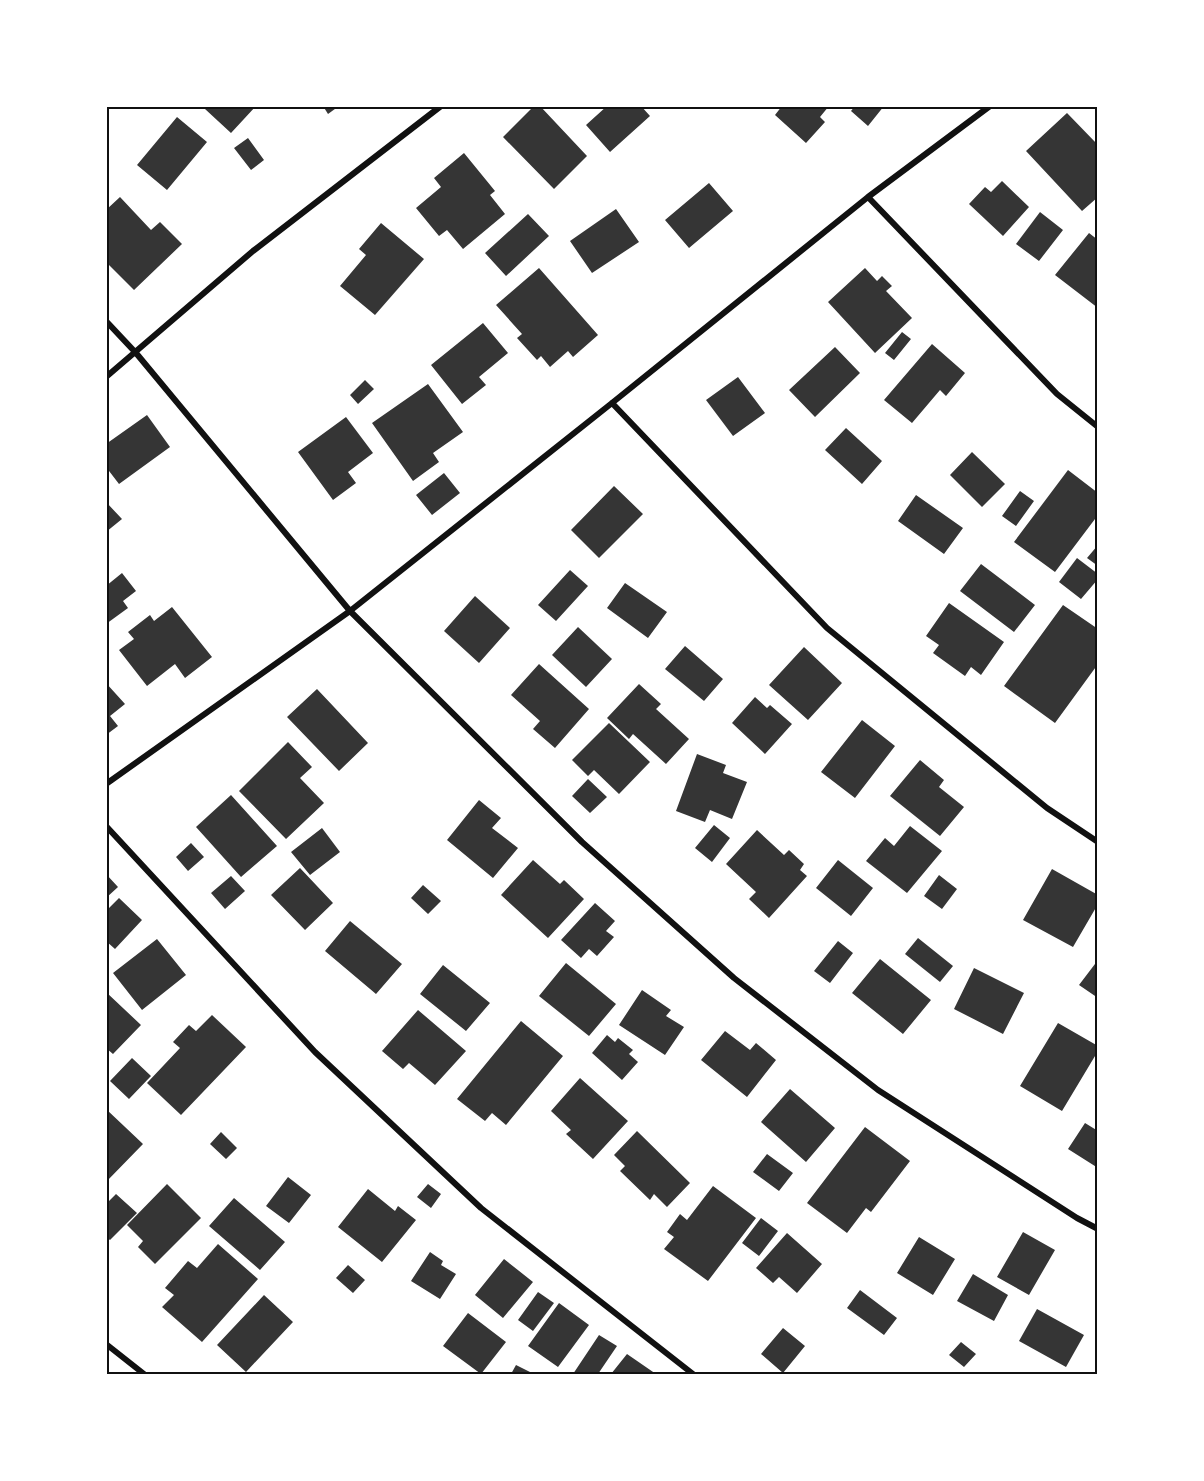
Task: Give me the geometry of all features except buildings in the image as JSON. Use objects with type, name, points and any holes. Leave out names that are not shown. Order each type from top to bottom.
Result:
[{"type":"street","points":[[106,377],[253,251],[441,106]]},
{"type":"street","points":[[106,784],[350,611],[612,404],[868,197],[990,106]]},
{"type":"street","points":[[868,197],[1057,394],[1098,427]]},
{"type":"street","points":[[106,321],[136,353],[350,611],[582,842],[734,978],[878,1090],[1077,1218],[1098,1229]]},
{"type":"street","points":[[612,404],[827,628],[1047,808],[1098,842]]},
{"type":"street","points":[[106,826],[315,1052],[481,1208],[693,1374]]},
{"type":"street","points":[[106,1344],[144,1374]]}]
